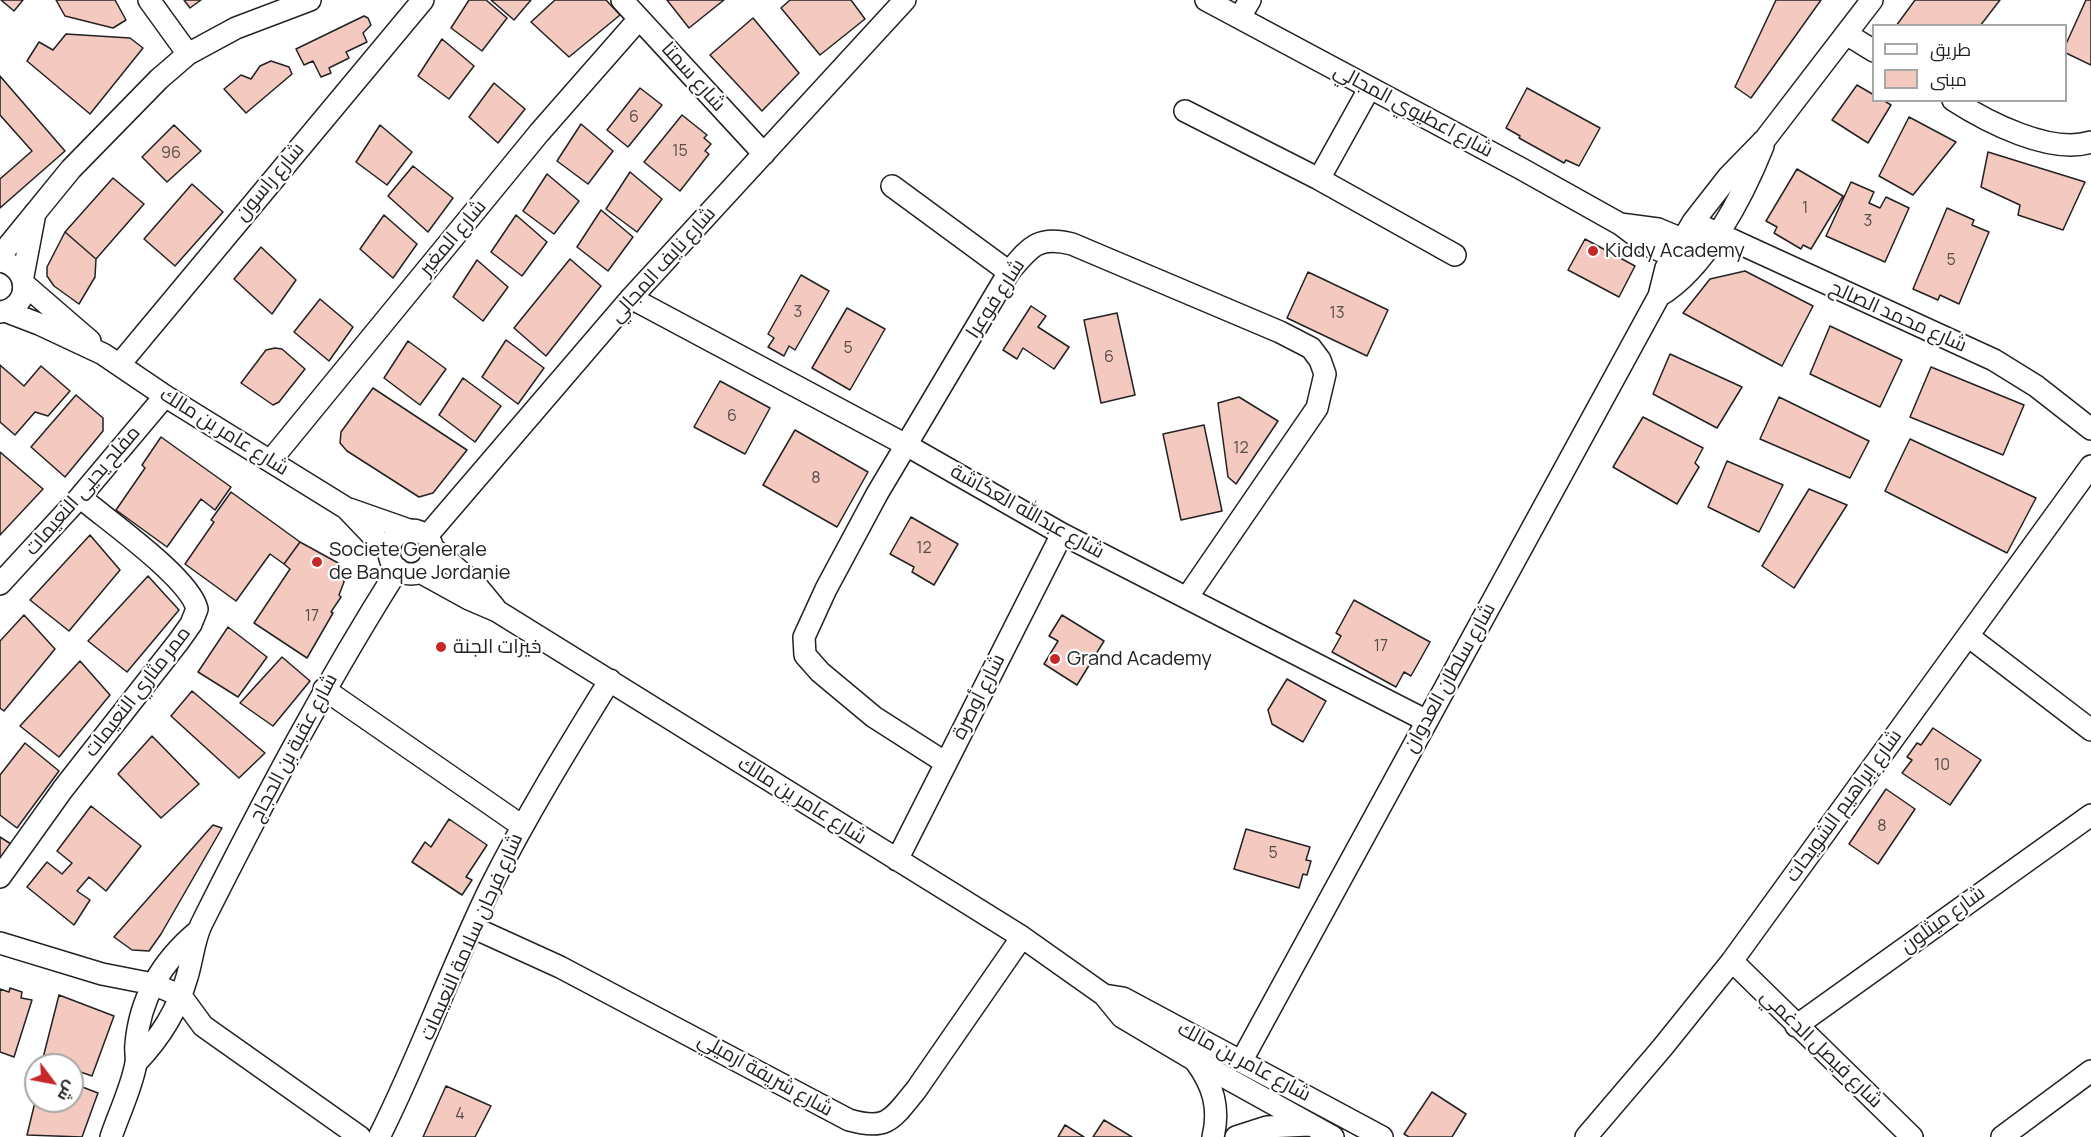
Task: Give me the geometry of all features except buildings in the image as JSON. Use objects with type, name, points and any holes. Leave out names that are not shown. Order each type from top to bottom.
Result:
[{"type":"street","points":[[149,0],[188,54]]},
{"type":"street","points":[[0,256],[36,210],[121,117],[188,54],[236,28],[310,0]]},
{"type":"street","name":"شارع سمتا","points":[[622,0],[764,154]]},
{"type":"street","name":"شارع نايف المجالي","points":[[423,538],[631,298],[905,0]]},
{"type":"street","name":"شارع اعطيوي المجالي","points":[[1206,0],[1245,9],[1370,89],[1520,168],[1620,224],[1636,237],[1682,239],[1706,249]]},
{"type":"street","name":"شارع سلطان العدوان","points":[[1242,1060],[1425,720],[1534,528],[1659,296],[1661,281],[1682,239],[1729,176],[1766,138],[1848,35],[1872,0]]},
{"type":"street","name":"شارع راسون","points":[[111,359],[418,2]]},
{"type":"street","name":"شارع المغير","points":[[271,460],[539,133],[639,19]]},
{"type":"street","points":[[1848,35],[1872,50]]},
{"type":"street","points":[[1320,179],[1370,89]]},
{"type":"street","points":[[1957,102],[2004,127],[2044,142],[2072,146],[2091,142]]},
{"type":"street","points":[[1185,111],[1320,179],[1455,255]]},
{"type":"street","name":"شارع سلطان العدوان","points":[[1659,296],[1670,289],[1706,249],[1741,194],[1766,138]]},
{"type":"street","points":[[892,186],[1009,272]]},
{"type":"street","points":[[2,312],[18,304],[24,291],[36,210]]},
{"type":"street","name":"شارع محمد الصالح","points":[[1682,239],[1994,360],[2036,386],[2091,429]]},
{"type":"street","name":"شارع فوعرا","points":[[946,763],[856,702],[809,662],[802,646],[826,589],[877,494],[908,446],[1009,272],[1027,251],[1039,242],[1058,241],[1072,244],[1280,332],[1311,348],[1320,360],[1325,374],[1317,408],[1188,596]]},
{"type":"street","name":"شارع عامر بن مالك","points":[[0,261],[15,266],[24,280],[111,359]]},
{"type":"street","name":"شارع عبدالله العكاشة","points":[[631,298],[908,446],[1062,534],[1188,596],[1425,720]]},
{"type":"street","name":"شارع عامر بن مالك","points":[[2,312],[39,324],[111,359],[165,396],[346,508],[423,538],[476,585],[497,611]]},
{"type":"street","name":"مفلح يحيى النعيمات","points":[[0,584],[80,497],[165,396]]},
{"type":"street","name":"شارع إبراهيم الشويحات","points":[[1586,1137],[1732,961],[2091,466]]},
{"type":"street","name":"ممر مثاري النعيمات","points":[[0,877],[63,789],[180,641],[197,609],[188,589],[80,497]]},
{"type":"street","name":"شارع عامر بن مالك","points":[[346,508],[393,561]]},
{"type":"street","name":"شارع أوصرة","points":[[897,860],[1062,534]]},
{"type":"street","points":[[394,538],[423,538],[430,563],[420,572],[408,573],[393,561],[394,538]]},
{"type":"street","name":"شارع عقبة بن الحجاج","points":[[111,1137],[136,1063],[170,1018],[181,996],[198,931],[393,561]]},
{"type":"street","name":"شارع عامر بن مالك","points":[[420,572],[469,599],[497,611],[1022,937],[1104,995],[1114,1011],[1122,1017],[1333,1137]]},
{"type":"street","points":[[1968,636],[2091,730]]},
{"type":"street","name":"شارع فرحان سلامة النعيمات","points":[[379,1137],[408,1078],[472,927],[522,826],[610,680]]},
{"type":"street","points":[[324,689],[522,826]]},
{"type":"street","name":"شارع ميثلون","points":[[1796,1026],[2091,815]]},
{"type":"street","name":"شارع شريفة ارميلي","points":[[472,927],[560,967],[849,1120],[871,1126],[885,1123],[897,1113],[916,1090],[1022,937]]},
{"type":"street","name":"شارع عقبة بن الحجاج","points":[[136,1063],[136,1045],[144,1005],[153,984],[174,952],[198,931]]},
{"type":"street","points":[[0,944],[102,974],[153,984],[181,996],[203,1026],[360,1137]]},
{"type":"street","name":"شارع فيصل الدغمي","points":[[1732,961],[1912,1137]]},
{"type":"street","points":[[102,974],[144,1005],[170,1018],[203,1026]]},
{"type":"street","name":"شارع عامر بن مالك","points":[[1104,995],[1123,998],[1382,1137]]},
{"type":"street","points":[[1196,1061],[1207,1077],[1214,1096],[1216,1116],[1213,1137]]},
{"type":"street","points":[[2002,1137],[2091,1071]]},
{"type":"street","points":[[1236,1137],[1267,1127],[1311,1125]]},
{"type":"place","name":"Kiddy Academy","points":[[1593,251]]},
{"type":"place","name":"Societe Generale de Banque Jordanie","points":[[317,562]]},
{"type":"place","name":"خيرات الجنة","points":[[441,647]]},
{"type":"place","name":"Grand Academy","points":[[1055,659]]}]
